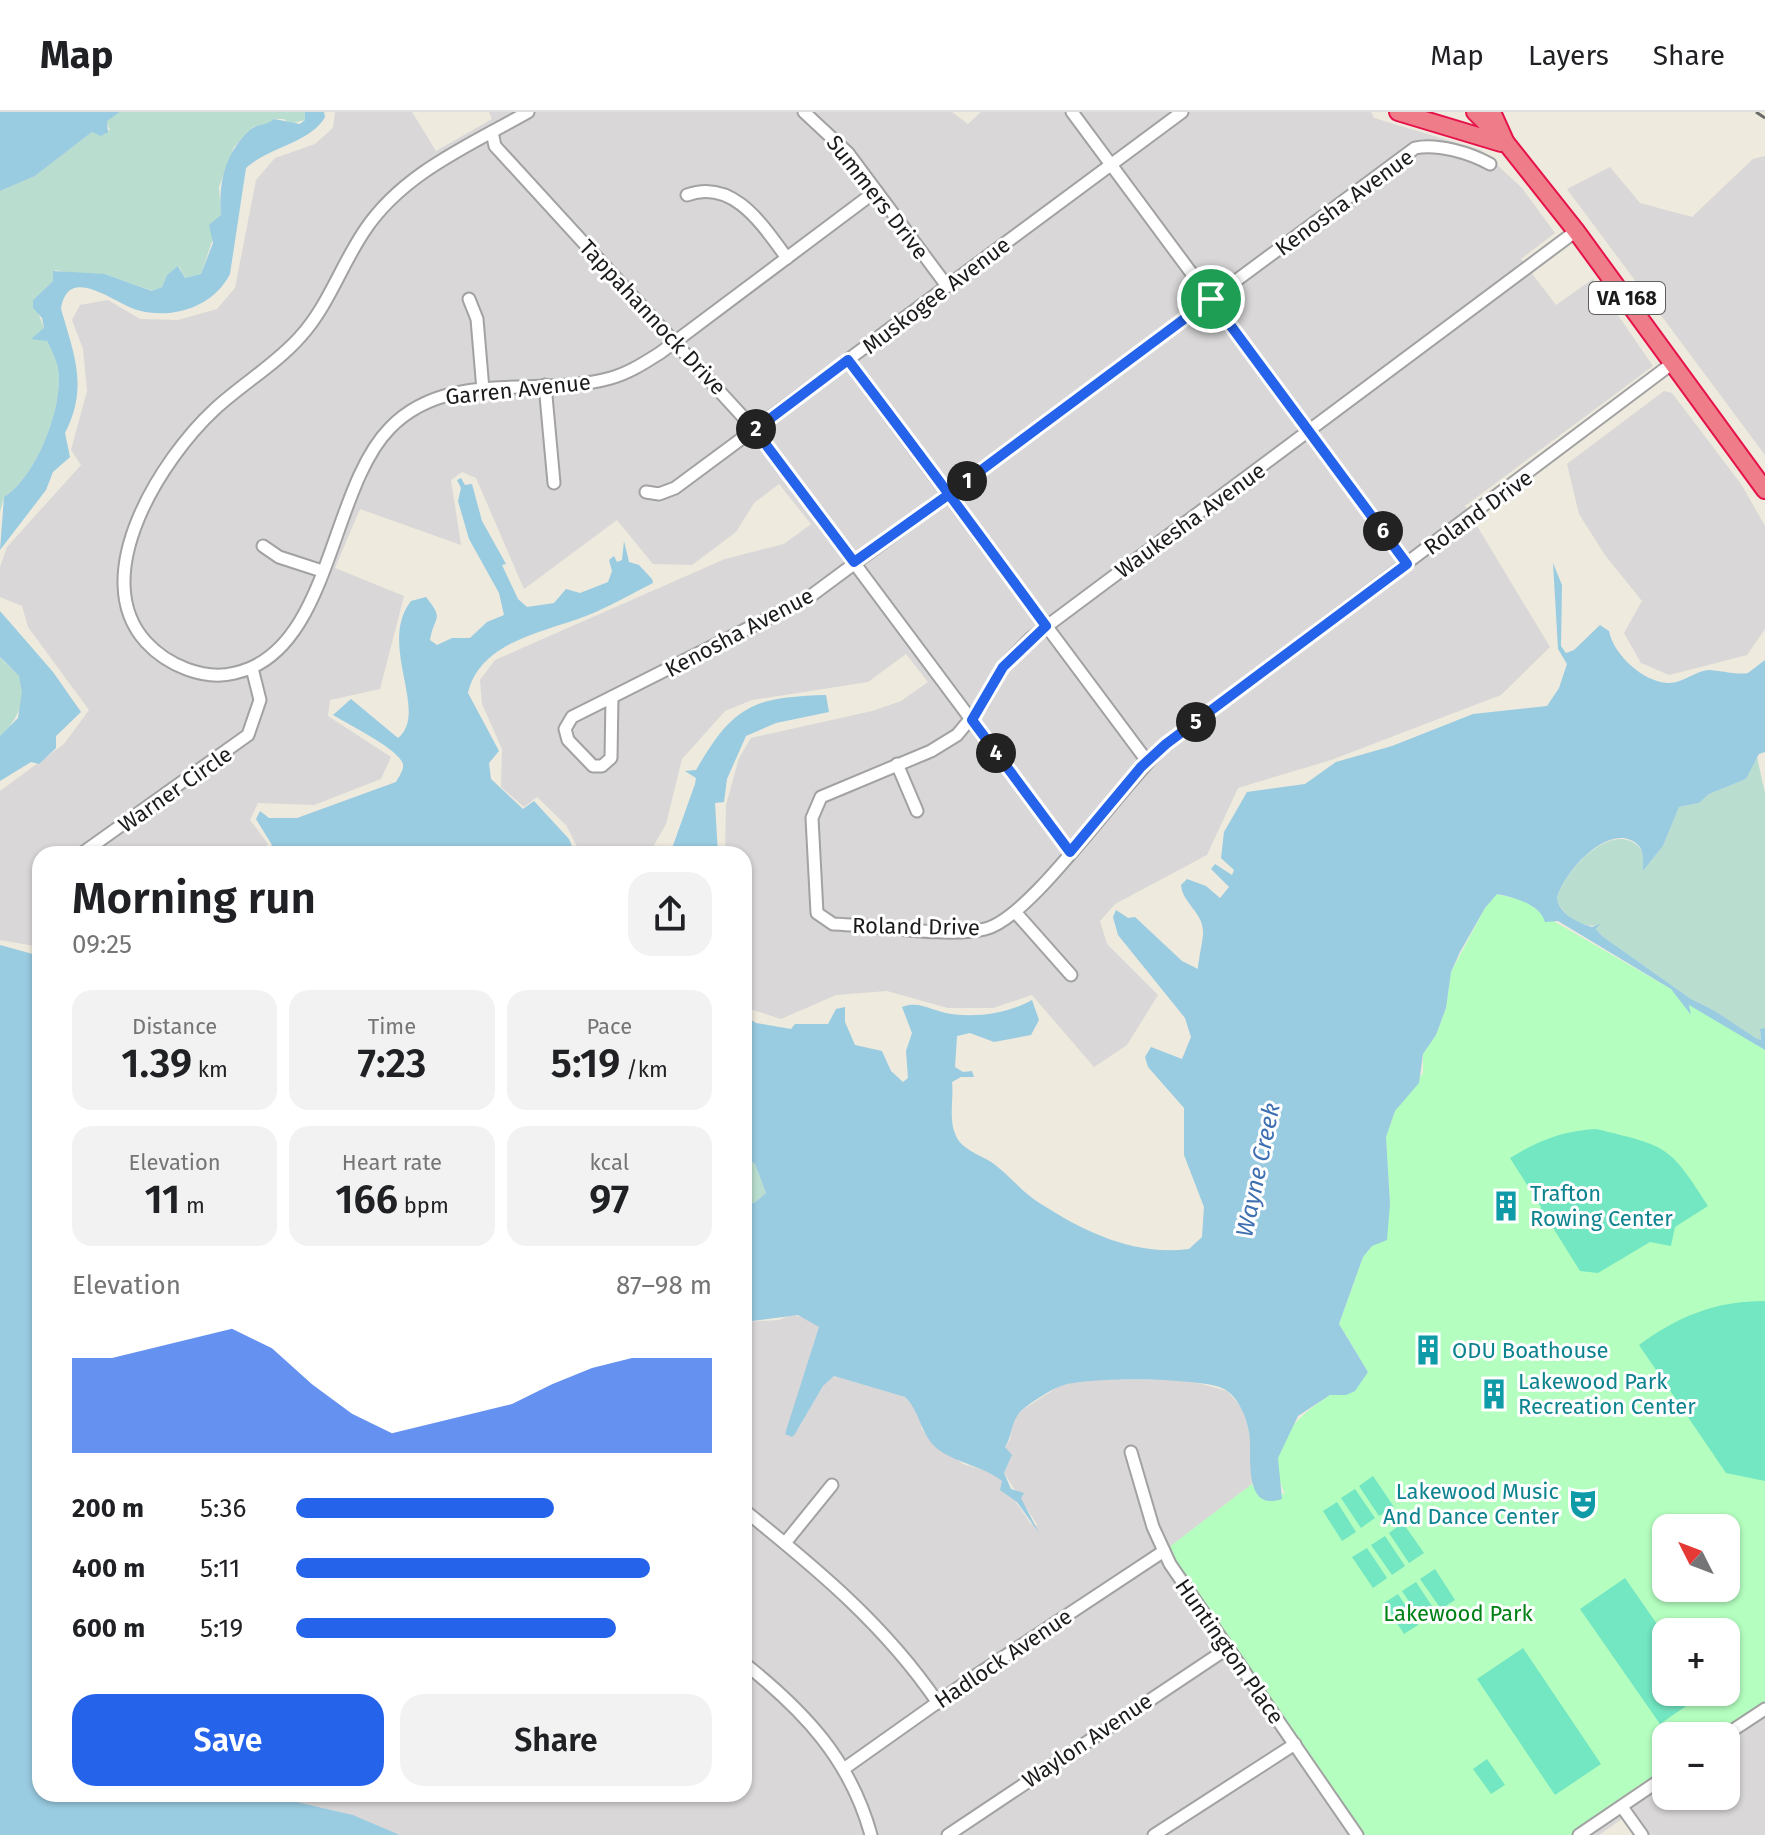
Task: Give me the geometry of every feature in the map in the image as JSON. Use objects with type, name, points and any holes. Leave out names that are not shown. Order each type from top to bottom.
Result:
[{"type":"highway","points":[[1398,112],[1507,144]]},
{"type":"highway","name":"VA 168","points":[[1475,112],[1507,144],[1576,231],[1764,488]]},
{"type":"highway","name":"VA 168","points":[[1492,112],[1507,144]]},
{"type":"street","points":[[492,132],[528,112]]},
{"type":"street","name":"Summers Drive","points":[[804,112],[836,139],[947,286]]},
{"type":"street","points":[[1072,112],[1407,564]]},
{"type":"street","name":"Muskogee Avenue","points":[[646,492],[659,494],[675,488],[1182,112]]},
{"type":"street","name":"Tappahannock Drive","points":[[492,132],[495,146],[755,430],[1070,852]]},
{"type":"street","name":"Garren Avenue","points":[[492,132],[422,173],[394,195],[365,229],[331,294],[303,334],[196,428],[153,492],[131,541],[123,574],[123,592],[134,626],[166,659],[182,667],[214,675],[252,668],[287,641],[307,608],[368,458],[391,427],[435,398],[483,390],[596,382],[626,374],[675,342],[876,191]]},
{"type":"street","name":"Kenosha Avenue","points":[[612,697],[611,758],[602,766],[593,766],[568,740],[565,729],[572,717],[612,697],[791,609],[1415,148],[1428,146],[1474,156],[1490,164]]},
{"type":"street","points":[[687,195],[712,191],[730,197],[759,221],[787,258]]},
{"type":"street","name":"Waukesha Avenue","points":[[817,913],[812,818],[815,807],[829,790],[945,744],[972,720],[1003,667],[1046,626],[1576,231]]},
{"type":"street","points":[[469,299],[477,319],[483,390]]},
{"type":"street","points":[[848,360],[1147,761]]},
{"type":"street","name":"Roland Drive","points":[[817,913],[833,924],[968,932],[997,925],[1016,913],[1147,761],[1674,362]]},
{"type":"street","points":[[545,385],[554,483]]},
{"type":"street","points":[[263,546],[279,557],[322,571]]},
{"type":"street","name":"Warner Circle","points":[[92,846],[248,735],[260,700],[252,668]]},
{"type":"street","points":[[897,764],[917,811]]},
{"type":"street","points":[[1016,913],[1071,975]]},
{"type":"street","name":"Huntington Place","points":[[1131,1452],[1164,1551],[1357,1835]]},
{"type":"street","points":[[785,1543],[832,1485]]},
{"type":"street","points":[[752,1516],[834,1584],[885,1634],[938,1703]]},
{"type":"street","name":"Hadlock Avenue","points":[[845,1768],[1164,1551]]},
{"type":"street","name":"Waylon Avenue","points":[[948,1835],[1228,1648]]},
{"type":"street","points":[[752,1670],[801,1711],[845,1768],[860,1799],[871,1835]]},
{"type":"street","points":[[1740,1725],[1765,1709]]},
{"type":"street","points":[[1154,1835],[1295,1744]]},
{"type":"street","points":[[1579,1835],[1652,1786]]},
{"type":"street","points":[[1622,1807],[1642,1835]]},
{"type":"shaded area","points":[[335,112],[412,112],[436,151],[492,119],[489,112],[952,112],[968,124],[981,112],[1371,112],[1374,118],[1481,150],[1522,188],[1555,233],[1521,259],[1556,305],[1593,279],[1653,366],[1465,506],[1550,647],[1501,695],[1331,760],[1238,788],[1207,855],[1115,904],[1100,921],[1107,944],[1158,995],[1127,1045],[1094,1067],[1032,995],[993,1008],[948,1008],[887,991],[836,995],[781,1019],[752,1010],[752,846],[725,846],[726,805],[739,758],[751,738],[872,711],[901,701],[928,682],[906,654],[868,682],[752,700],[725,711],[682,759],[666,824],[654,846],[577,846],[566,825],[537,797],[524,807],[501,787],[502,749],[482,704],[480,680],[495,660],[725,559],[784,544],[811,524],[779,484],[754,503],[736,532],[692,565],[653,564],[617,520],[524,589],[476,478],[462,472],[451,480],[461,545],[360,509],[335,568],[404,596],[380,689],[330,700],[328,716],[391,757],[381,779],[314,805],[258,803],[250,820],[268,844],[266,846],[32,846],[32,946],[0,940],[0,791],[64,744],[89,710],[28,627],[22,606],[0,597],[0,567],[7,547],[81,465],[71,450],[87,391],[83,349],[72,320],[80,305],[108,300],[140,319],[178,320],[217,309],[235,288],[256,180],[275,158],[315,144],[333,128]]},
{"type":"shaded area","points":[[1765,156],[1765,455],[1567,189],[1610,167],[1640,203],[1692,217],[1753,159]]},
{"type":"shaded area","points":[[1664,391],[1672,393],[1741,484],[1765,526],[1765,629],[1747,655],[1669,675],[1641,663],[1624,633],[1642,601],[1605,555],[1579,514],[1567,464]]},
{"type":"shaded area","points":[[791,1315],[804,1317],[819,1327],[806,1370],[795,1434],[823,1386],[834,1376],[905,1397],[918,1412],[922,1430],[963,1464],[991,1472],[1002,1481],[1030,1523],[1038,1526],[1004,1473],[1012,1455],[1005,1448],[1010,1440],[1013,1421],[1021,1411],[1061,1385],[1086,1380],[1187,1380],[1227,1391],[1242,1408],[1250,1434],[1252,1484],[1164,1552],[1356,1835],[400,1835],[353,1815],[297,1802],[752,1802],[752,1322],[779,1320]]},
{"type":"shaded area","points":[[1765,1709],[1765,1835],[1633,1835],[1622,1819],[1599,1835],[1580,1835],[1652,1786],[1652,1810],[1740,1810],[1740,1726]]},
{"type":"green space","points":[[120,112],[305,112],[305,120],[290,124],[284,119],[274,119],[268,125],[253,127],[234,147],[219,187],[221,215],[201,274],[185,278],[179,266],[167,275],[162,287],[153,291],[105,274],[79,275],[55,270],[53,281],[33,300],[44,328],[38,339],[47,341],[57,366],[57,402],[37,458],[16,488],[4,497],[0,512],[0,191],[35,176],[92,132],[110,130],[106,121]]},
{"type":"green space","points":[[0,657],[18,675],[23,691],[16,717],[0,736]]},
{"type":"green space","points":[[1757,757],[1765,793],[1765,1041],[1760,1029],[1761,1040],[1691,999],[1602,936],[1596,929],[1599,925],[1586,925],[1573,919],[1562,910],[1557,898],[1578,863],[1602,844],[1627,840],[1638,846],[1644,870],[1663,846],[1679,807],[1699,803],[1709,794],[1746,779]]},
{"type":"green space","name":"Lakewood Park","points":[[1496,894],[1526,901],[1543,915],[1671,989],[1690,1012],[1688,1005],[1692,1005],[1765,1050],[1765,1709],[1740,1726],[1740,1722],[1652,1722],[1652,1785],[1579,1835],[1356,1835],[1164,1551],[1252,1484],[1254,1488],[1285,1494],[1278,1471],[1279,1452],[1287,1434],[1315,1406],[1368,1372],[1339,1324],[1363,1257],[1372,1246],[1390,1204],[1386,1137],[1395,1111],[1423,1073],[1423,1054],[1436,1035],[1446,1008],[1451,972],[1485,908]]},
{"type":"green space","points":[[1596,1129],[1638,1139],[1664,1151],[1684,1170],[1708,1206],[1675,1227],[1671,1246],[1650,1242],[1598,1273],[1580,1271],[1550,1223],[1538,1220],[1541,1207],[1510,1158],[1552,1138]]},
{"type":"green space","points":[[752,1162],[766,1193],[752,1203]]},
{"type":"green space","points":[[1765,1301],[1765,1481],[1726,1473],[1639,1345],[1668,1326],[1698,1312],[1730,1304]]},
{"type":"green space","points":[[1373,1476],[1394,1507],[1379,1516],[1359,1486]]},
{"type":"green space","points":[[1355,1489],[1375,1518],[1361,1528],[1341,1498]]},
{"type":"green space","points":[[1337,1502],[1356,1532],[1342,1541],[1323,1511]]},
{"type":"green space","points":[[1403,1523],[1424,1553],[1409,1563],[1389,1533]]},
{"type":"green space","points":[[1385,1536],[1405,1566],[1392,1575],[1371,1545]]},
{"type":"green space","points":[[1367,1548],[1387,1578],[1373,1588],[1352,1557]]},
{"type":"green space","points":[[1435,1569],[1455,1600],[1441,1609],[1420,1579]]},
{"type":"green space","points":[[1625,1578],[1653,1618],[1652,1706],[1686,1706],[1659,1722],[1580,1609]]},
{"type":"green space","points":[[1416,1582],[1436,1612],[1422,1621],[1402,1591]]},
{"type":"green space","points":[[1398,1594],[1418,1625],[1404,1634],[1384,1603]]},
{"type":"green space","points":[[1523,1648],[1601,1764],[1555,1795],[1477,1679]]},
{"type":"green space","points":[[1487,1759],[1505,1785],[1491,1794],[1473,1769]]},
{"type":"water","points":[[0,112],[120,112],[107,121],[108,132],[101,136],[92,132],[35,176],[0,191]]},
{"type":"water","points":[[305,112],[324,112],[325,117],[310,133],[246,168],[230,274],[203,303],[178,312],[151,313],[82,287],[73,289],[65,296],[61,309],[74,357],[78,387],[65,433],[70,457],[53,472],[46,490],[0,550],[4,497],[16,488],[37,458],[57,402],[59,384],[54,355],[47,341],[31,339],[44,328],[42,318],[33,308],[33,300],[53,281],[53,271],[105,274],[152,291],[162,287],[167,275],[178,266],[185,278],[201,274],[213,243],[209,225],[221,215],[223,179],[235,147],[254,127],[274,119],[300,124],[305,120]]},
{"type":"water","points":[[461,478],[465,485],[472,484],[482,521],[506,564],[502,565],[518,599],[527,607],[554,603],[566,589],[580,593],[608,582],[612,571],[609,560],[614,556],[617,562],[622,560],[624,541],[629,562],[639,565],[652,579],[653,583],[603,609],[516,641],[500,650],[475,675],[468,693],[499,751],[489,763],[491,779],[523,809],[534,801],[572,846],[271,846],[256,819],[260,811],[269,818],[297,818],[396,782],[403,766],[399,758],[383,744],[333,715],[351,699],[398,738],[406,726],[409,712],[399,637],[402,618],[411,601],[426,597],[435,610],[437,618],[430,640],[437,645],[452,638],[470,638],[487,622],[504,615],[499,593],[469,539],[458,501],[461,488],[457,480]]},
{"type":"water","name":"Wayne Creek","points":[[1553,563],[1562,585],[1561,646],[1566,653],[1574,650],[1600,625],[1609,631],[1616,649],[1631,665],[1658,681],[1673,683],[1710,670],[1748,673],[1765,660],[1765,752],[1759,754],[1746,779],[1709,794],[1699,803],[1679,807],[1663,846],[1643,871],[1639,846],[1628,839],[1603,843],[1579,862],[1557,898],[1570,917],[1592,927],[1600,924],[1596,929],[1602,936],[1691,999],[1761,1040],[1760,1029],[1765,1028],[1765,1050],[1689,1005],[1691,1015],[1671,989],[1558,921],[1545,922],[1532,906],[1497,894],[1485,908],[1460,952],[1451,972],[1446,1008],[1436,1035],[1423,1054],[1419,1083],[1395,1111],[1386,1137],[1390,1204],[1387,1240],[1372,1246],[1363,1257],[1339,1324],[1368,1372],[1355,1391],[1346,1395],[1330,1395],[1298,1416],[1278,1458],[1282,1499],[1269,1501],[1260,1497],[1255,1489],[1250,1466],[1248,1426],[1235,1398],[1226,1390],[1196,1383],[1147,1380],[1077,1382],[1054,1389],[1022,1410],[1015,1419],[1005,1447],[1012,1455],[1004,1473],[1011,1489],[1024,1493],[1021,1498],[1039,1533],[1017,1502],[1000,1490],[1002,1481],[947,1455],[933,1444],[905,1397],[834,1376],[823,1386],[795,1434],[792,1437],[785,1434],[819,1327],[798,1315],[752,1321],[752,1203],[766,1193],[752,1162],[752,1020],[791,1029],[795,1024],[828,1024],[836,1009],[845,1007],[845,1022],[855,1045],[882,1051],[891,1071],[903,1082],[908,1078],[906,1051],[912,1033],[902,1007],[915,1005],[944,1013],[983,1015],[1032,1000],[1039,1020],[1031,1035],[994,1042],[970,1033],[957,1036],[955,1067],[963,1072],[972,1071],[974,1077],[961,1077],[952,1082],[952,1123],[959,1141],[994,1164],[1035,1200],[1093,1232],[1111,1240],[1149,1249],[1189,1249],[1202,1237],[1204,1207],[1184,1155],[1184,1108],[1148,1067],[1145,1057],[1151,1047],[1182,1059],[1191,1037],[1185,1018],[1118,935],[1113,917],[1116,910],[1128,918],[1135,917],[1182,961],[1198,969],[1202,925],[1181,885],[1187,879],[1206,886],[1220,898],[1229,887],[1211,869],[1215,864],[1232,875],[1234,870],[1221,858],[1224,832],[1247,792],[1305,784],[1336,762],[1392,746],[1473,714],[1547,706],[1559,688],[1567,664],[1558,649]]},
{"type":"water","points":[[0,611],[53,672],[81,712],[56,736],[56,748],[39,764],[31,762],[0,781],[0,736],[18,718],[22,692],[19,676],[0,657]]},
{"type":"water","points":[[826,695],[829,712],[776,723],[746,736],[727,779],[724,802],[715,803],[718,846],[673,846],[696,778],[685,771],[696,770],[722,732],[747,709],[801,696]]},
{"type":"water","points":[[0,945],[32,954],[32,1802],[297,1802],[353,1815],[400,1835],[0,1835]]},
{"type":"railway","points":[[1756,112],[1765,118]]},
{"type":"place","name":"Trafton Rowing Center","points":[[1506,1206]]},
{"type":"place","name":"ODU Boathouse","points":[[1428,1350]]},
{"type":"place","name":"Lakewood Park Recreation Center","points":[[1494,1394]]},
{"type":"place","name":"Lakewood Music And Dance Center","points":[[1583,1504]]},
{"type":"route","points":[[1211,299],[948,495],[917,518],[854,562],[755,430],[848,360],[876,396],[948,495],[1046,626],[1016,651],[1003,667],[972,720],[1070,852],[1141,767],[1166,744],[1407,564],[1211,299]]}]
